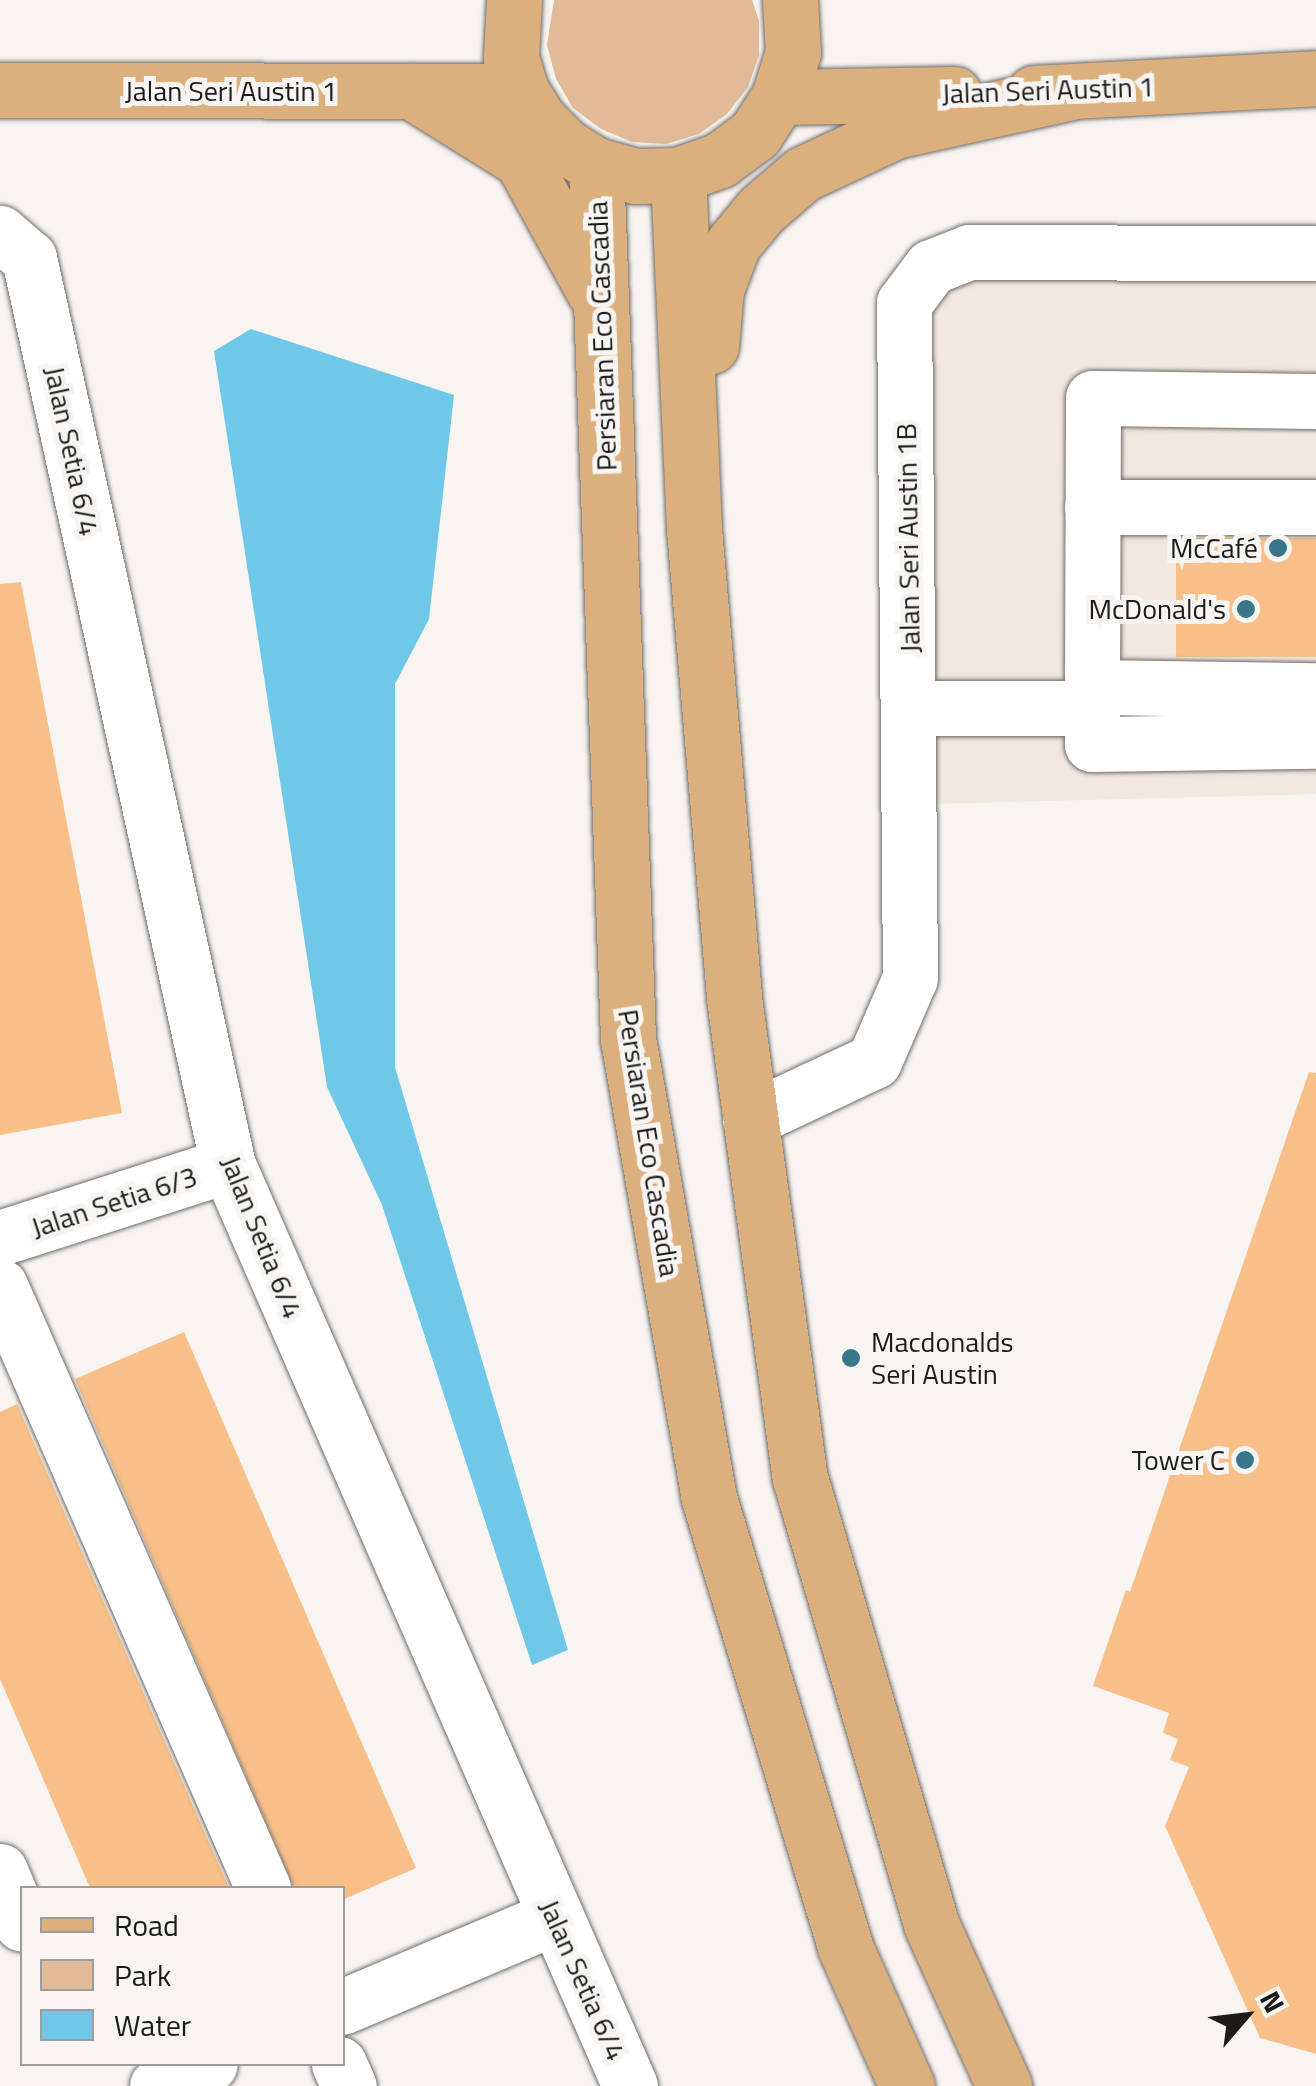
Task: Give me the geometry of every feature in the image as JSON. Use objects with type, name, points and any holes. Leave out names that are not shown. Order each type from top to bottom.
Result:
[{"type":"main road","points":[[514,0],[511,58],[522,91],[540,122],[565,146],[596,165],[636,176],[678,175],[720,160],[755,134],[780,98],[793,52],[790,0]]},
{"type":"main road","name":"Jalan Seri Austin 1","points":[[780,98],[1071,92],[1316,78]]},
{"type":"main road","name":"Jalan Seri Austin 1","points":[[0,90],[522,91]]},
{"type":"main road","points":[[410,91],[522,160],[598,298]]},
{"type":"main road","points":[[694,528],[716,289],[732,244],[761,210],[803,174],[895,131],[1071,92]]},
{"type":"main road","name":"Persiaran Eco Cascadia","points":[[596,165],[628,1039],[708,1496],[846,1947],[907,2086]]},
{"type":"main road","points":[[678,175],[694,528],[734,998],[800,1478],[931,1924],[1004,2086]]},
{"type":"street","name":"Jalan Setia 6/4","points":[[0,233],[30,258],[228,1165],[630,2086]]},
{"type":"street","name":"Jalan Seri Austin 1B","points":[[750,1119],[874,1060],[910,978],[904,304],[931,267],[968,252],[1316,253]]},
{"type":"street","points":[[1316,401],[1093,398],[1092,744],[1316,741]]},
{"type":"street","points":[[1092,507],[1316,506]]},
{"type":"street","points":[[910,708],[1316,690]]},
{"type":"street","name":"Jalan Setia 6/3","points":[[0,1238],[228,1165]]},
{"type":"street","points":[[0,1286],[262,1886]]},
{"type":"street","points":[[0,1871],[20,1919]]},
{"type":"street","points":[[345,2006],[555,1918]]},
{"type":"street","points":[[157,2086],[205,2066]]},
{"type":"shaded area","points":[[1316,273],[1316,794],[930,804],[923,309],[968,274]]},
{"type":"green space","points":[[554,0],[752,0],[759,21],[759,55],[748,87],[727,114],[699,134],[666,144],[632,142],[601,129],[573,108],[556,79],[547,45]]},
{"type":"water","points":[[251,329],[454,395],[429,619],[395,684],[395,1067],[568,1650],[532,1665],[382,1205],[327,1087],[214,351]]},
{"type":"building","name":"McDonald's","points":[[1176,538],[1316,538],[1316,657],[1176,657]]},
{"type":"building","points":[[21,582],[122,1113],[0,1135],[0,584]]},
{"type":"building","name":"Tower C","points":[[1309,1072],[1316,1073],[1316,2054],[1260,2038],[1165,1826],[1189,1767],[1170,1760],[1178,1739],[1163,1733],[1169,1713],[1093,1686],[1126,1590],[1130,1592]]},
{"type":"building","points":[[184,1332],[416,1868],[345,1899],[345,1886],[293,1886],[75,1379]]},
{"type":"building","points":[[17,1404],[228,1886],[89,1886],[0,1679],[0,1412]]},
{"type":"place","name":"McCafé","points":[[1278,548]]},
{"type":"place","name":"McDonald's","points":[[1246,609]]},
{"type":"place","name":"Macdonalds Seri Austin","points":[[851,1358]]},
{"type":"place","name":"Tower C","points":[[1245,1460]]}]
